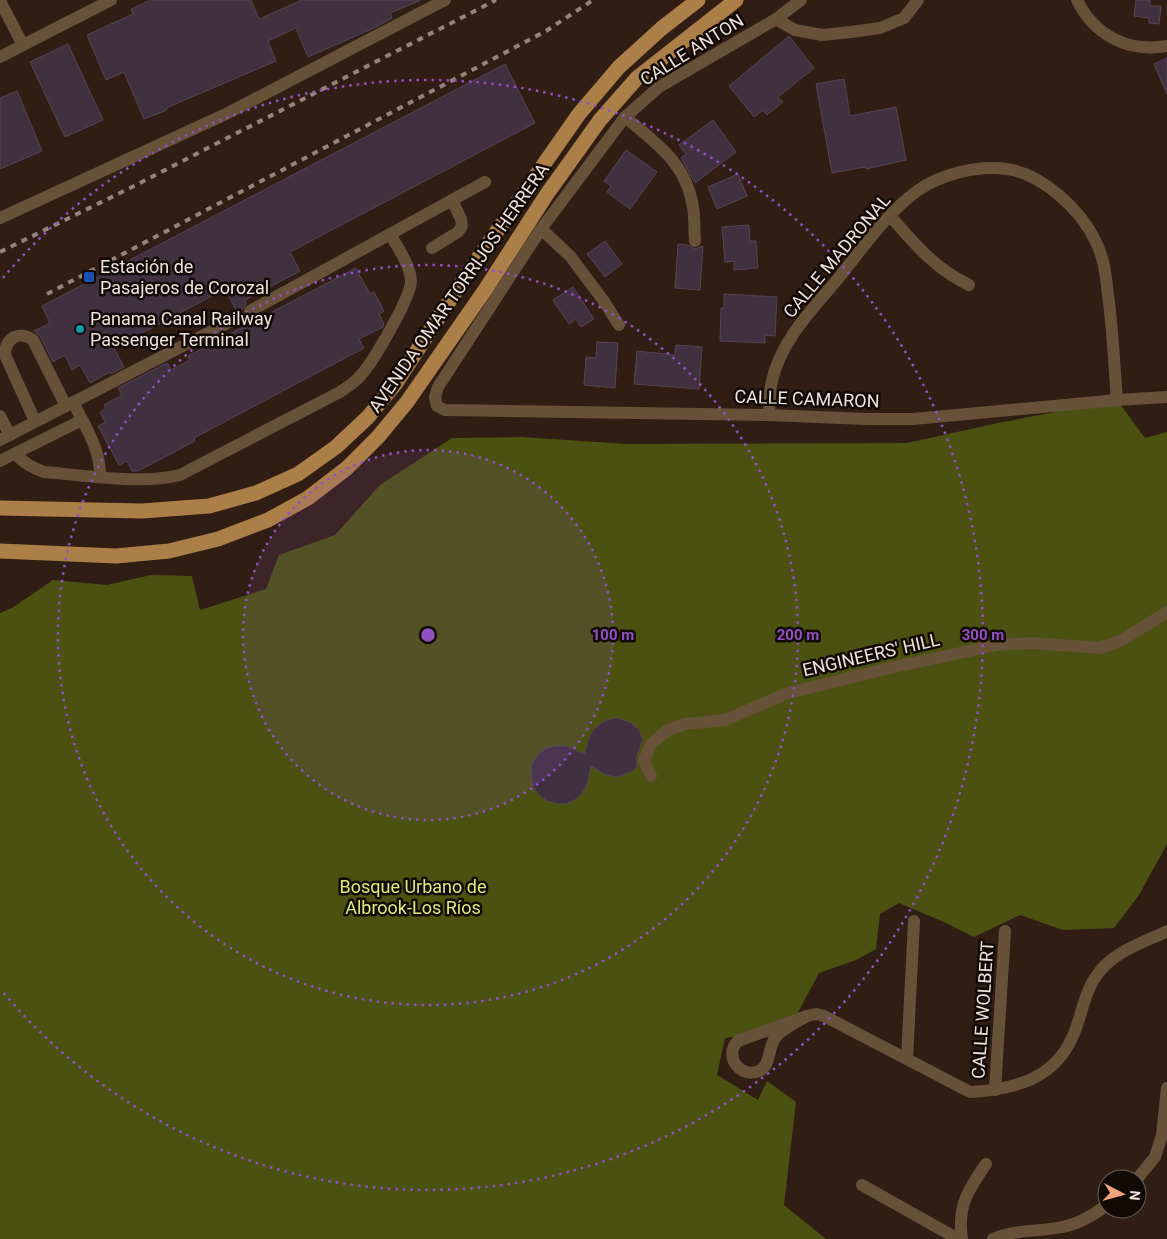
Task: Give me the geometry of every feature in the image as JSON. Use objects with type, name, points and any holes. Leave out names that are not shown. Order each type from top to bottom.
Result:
[{"type":"main road","name":"AVENIDA OMAR TORRIJOS HERRERA","points":[[0,508],[142,511],[209,506],[256,493],[298,474],[336,447],[368,417],[396,383],[465,277],[579,114],[619,68],[662,28],[698,0]]},
{"type":"main road","name":"AVENIDA OMAR TORRIJOS HERRERA","points":[[0,550],[116,556],[169,551],[218,539],[268,520],[308,498],[346,468],[378,438],[407,402],[485,290],[547,194],[600,120],[637,78],[736,0]]},
{"type":"street","points":[[0,57],[111,0]]},
{"type":"street","points":[[0,218],[226,114],[445,0]]},
{"type":"street","name":"CALLE ANTON","points":[[445,410],[437,406],[435,397],[438,387],[541,229],[625,117],[659,87],[776,19],[801,0]]},
{"type":"street","points":[[776,19],[795,30],[822,35],[851,32],[880,28],[904,18],[918,0]]},
{"type":"street","points":[[1077,0],[1088,19],[1097,29],[1115,41],[1138,47],[1167,46]]},
{"type":"street","points":[[0,1],[23,45]]},
{"type":"street","points":[[625,117],[658,144],[676,163],[686,181],[693,207],[695,241]]},
{"type":"street","name":"CALLE MADRONAL","points":[[769,415],[772,382],[784,348],[804,320],[890,216],[917,191],[938,180],[962,172],[984,168],[1008,169],[1030,177],[1053,189],[1078,213],[1095,240],[1103,263],[1112,324],[1117,400]]},
{"type":"street","points":[[0,416],[5,437],[245,314],[485,182]]},
{"type":"street","points":[[432,248],[458,232],[462,226],[461,219],[452,200]]},
{"type":"street","points":[[890,216],[918,248],[950,276],[969,285]]},
{"type":"street","points":[[541,229],[570,256],[619,325]]},
{"type":"street","points":[[15,454],[26,464],[44,472],[163,480],[180,475],[340,392],[361,376],[374,357],[408,294],[411,282],[408,268],[390,234]]},
{"type":"street","points":[[35,421],[5,355],[5,347],[9,341],[19,336],[26,336],[33,340],[69,404],[82,420],[98,452],[100,476]]},
{"type":"street","name":"CALLE CAMARON","points":[[445,410],[913,419],[1167,397]]},
{"type":"street","points":[[0,462],[82,420]]},
{"type":"street","name":"ENGINEERS' HILL","points":[[652,776],[644,761],[650,744],[668,730],[685,724],[725,720],[788,693],[894,667],[997,645],[1032,643],[1100,648],[1122,640],[1167,612]]},
{"type":"street","points":[[908,1059],[914,921]]},
{"type":"street","name":"CALLE WOLBERT","points":[[995,1090],[1005,931]]},
{"type":"street","points":[[807,1016],[773,1040],[766,1064],[762,1069],[753,1073],[736,1066],[732,1055],[732,1048],[738,1041],[807,1016],[816,1014],[824,1016],[970,1092],[995,1090],[1024,1084],[1040,1076],[1064,1052],[1074,1033],[1088,990],[1097,974],[1112,958],[1167,931]]},
{"type":"street","points":[[1145,1169],[1155,1157],[1162,1135],[1167,1088]]},
{"type":"street","points":[[962,1239],[961,1223],[964,1200],[986,1164]]},
{"type":"street","points":[[862,1185],[958,1239]]},
{"type":"street","points":[[993,1239],[1015,1233],[1061,1228],[1074,1224],[1097,1212]]},
{"type":"green space","name":"Bosque Urbano de Albrook-Los Ríos","points":[[1117,400],[1145,438],[1167,432],[1167,844],[1139,895],[1114,928],[1063,930],[1020,915],[974,937],[899,903],[880,914],[876,949],[856,960],[819,973],[793,1022],[756,1034],[725,1038],[717,1075],[758,1100],[767,1081],[796,1102],[784,1205],[826,1239],[0,1239],[0,613],[12,608],[53,580],[107,585],[151,575],[192,576],[200,610],[266,589],[279,555],[335,535],[380,485],[452,438],[521,437],[627,444],[907,443]]},
{"type":"building","points":[[151,0],[251,0],[259,19],[302,0],[421,0],[390,13],[392,18],[376,27],[308,57],[296,28],[268,41],[276,61],[144,119],[124,72],[106,80],[87,35],[133,14],[131,9]]},
{"type":"building","points":[[1136,0],[1150,0],[1150,6],[1161,6],[1159,24],[1149,23],[1149,18],[1134,16]]},
{"type":"building","points":[[789,36],[814,68],[778,97],[783,102],[767,115],[763,110],[754,117],[729,86]]},
{"type":"building","points":[[68,44],[103,120],[65,137],[30,62]]},
{"type":"building","points":[[1167,58],[1167,94],[1154,64]]},
{"type":"building","points":[[505,64],[535,123],[290,252],[300,271],[245,300],[246,304],[242,310],[236,310],[225,289],[114,348],[124,367],[90,383],[80,365],[72,370],[65,355],[53,362],[40,336],[34,331],[50,323],[42,306]]},
{"type":"building","points":[[844,79],[850,116],[896,107],[906,160],[866,169],[865,167],[832,173],[816,84]]},
{"type":"building","points":[[17,91],[42,151],[0,169],[0,98]]},
{"type":"building","points":[[713,120],[736,152],[695,183],[681,158],[686,154],[679,145]]},
{"type":"building","points":[[626,150],[657,172],[630,209],[607,192],[611,186],[604,181]]},
{"type":"building","points":[[738,174],[747,196],[717,209],[708,187]]},
{"type":"building","points":[[749,225],[750,241],[756,241],[758,268],[734,270],[734,261],[725,262],[722,227]]},
{"type":"building","points":[[605,241],[622,264],[605,277],[587,254]]},
{"type":"building","points":[[678,244],[688,245],[695,249],[703,246],[700,290],[675,288]]},
{"type":"building","points":[[356,268],[370,294],[374,292],[384,311],[379,314],[384,324],[383,327],[359,339],[364,348],[194,438],[195,441],[138,471],[132,471],[127,461],[119,465],[98,426],[105,422],[100,412],[106,409],[104,405],[122,395],[118,388],[167,363],[171,370],[190,360],[188,356],[245,326],[243,324],[247,318],[254,318],[255,321]]},
{"type":"building","points":[[573,287],[594,319],[581,327],[576,319],[569,324],[553,300]]},
{"type":"building","points":[[724,294],[777,297],[775,336],[765,335],[765,343],[720,341],[721,308],[724,308]]},
{"type":"building","points":[[597,342],[618,343],[615,388],[584,385],[586,357],[596,358]]},
{"type":"building","points":[[676,345],[702,347],[699,389],[634,384],[637,351],[675,355]]},
{"type":"building","points":[[617,718],[632,723],[639,730],[643,739],[636,758],[637,767],[629,773],[616,777],[606,775],[591,766],[587,785],[582,793],[575,800],[565,804],[547,801],[539,795],[533,787],[531,774],[532,764],[538,755],[545,749],[555,746],[566,746],[584,754],[590,735],[598,725],[607,720]]},
{"type":"railway","points":[[0,252],[130,188],[496,0]]},
{"type":"railway","points":[[47,294],[546,31],[593,0]]},
{"type":"place","name":"Estación de Pasajeros de Corozal","points":[[89,277]]},
{"type":"place","name":"Panama Canal Railway Passenger Terminal","points":[[80,329]]}]
